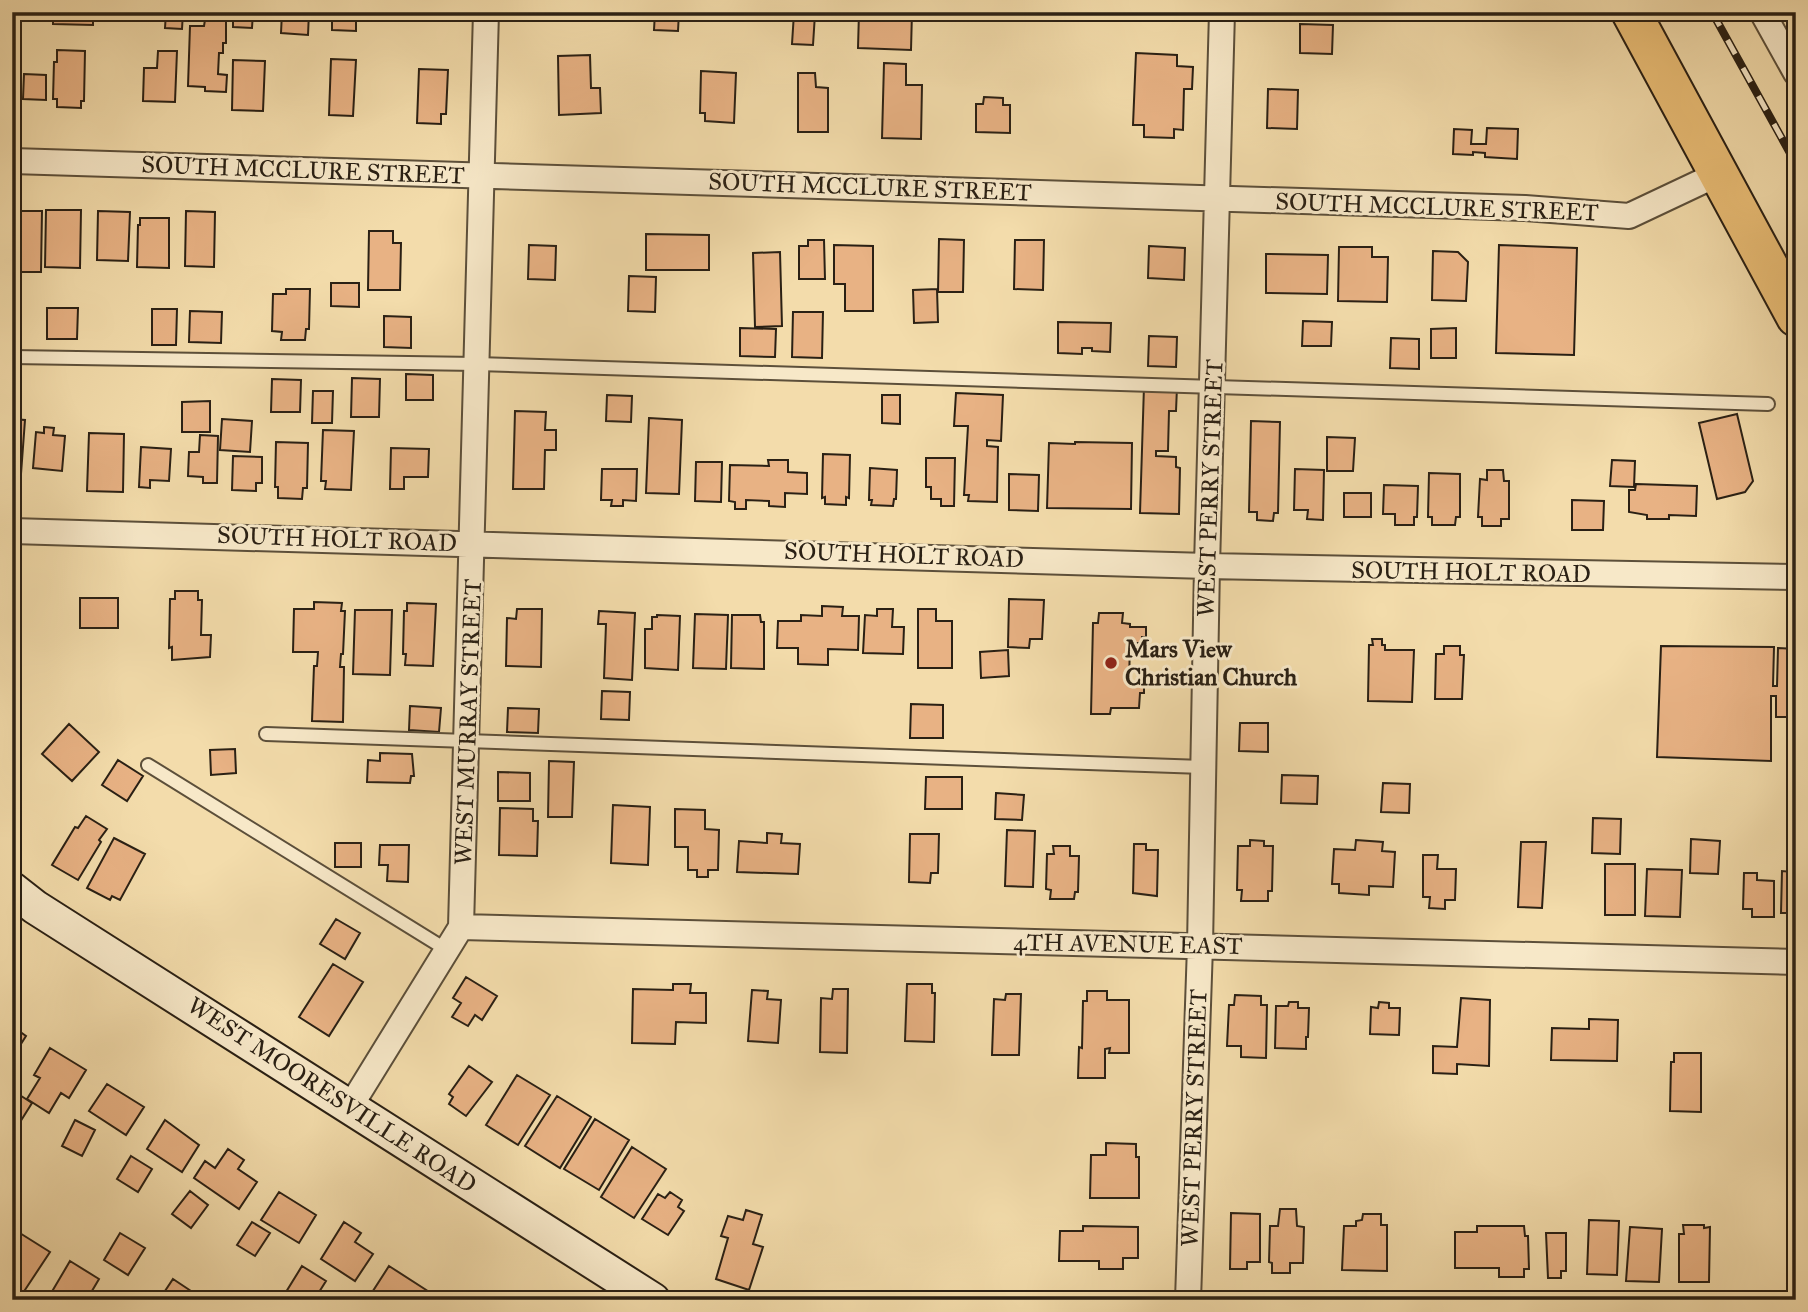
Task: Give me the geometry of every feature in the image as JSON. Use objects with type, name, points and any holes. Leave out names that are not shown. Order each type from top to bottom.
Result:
[{"type":"main road","points":[[1630,12],[1796,317]]},
{"type":"main road","name":"WEST MOORESVILLE ROAD","points":[[12,890],[653,1300]]},
{"type":"street","name":"WEST MURRAY STREET","points":[[350,1107],[461,927],[486,12]]},
{"type":"street","name":"WEST PERRY STREET","points":[[1188,1300],[1200,946],[1222,12]]},
{"type":"street","points":[[1762,12],[1796,73]]},
{"type":"street","name":"SOUTH MCCLURE STREET","points":[[12,161],[1525,208],[1629,216],[1718,174]]},
{"type":"street","name":"SOUTH HOLT ROAD","points":[[12,531],[1207,566],[1796,577]]},
{"type":"street","name":"4TH AVENUE EAST","points":[[461,927],[1796,962]]},
{"type":"lane","points":[[12,357],[477,364],[1768,404]]},
{"type":"lane","points":[[266,734],[1203,767]]},
{"type":"lane","points":[[148,765],[447,950]]},
{"type":"building","points":[[53,12],[93,12],[93,25],[53,24]]},
{"type":"building","points":[[166,12],[183,12],[182,29],[165,28]]},
{"type":"building","points":[[233,12],[253,12],[252,28],[233,27]]},
{"type":"building","points":[[282,12],[309,12],[308,35],[281,33]]},
{"type":"building","points":[[655,12],[679,12],[678,31],[654,30]]},
{"type":"building","points":[[859,12],[912,12],[911,50],[858,48]]},
{"type":"building","points":[[794,13],[815,14],[813,45],[792,44]]},
{"type":"building","points":[[332,16],[356,17],[356,31],[332,30]]},
{"type":"building","points":[[205,20],[226,21],[226,43],[223,43],[223,53],[219,53],[218,74],[227,75],[226,92],[205,91],[205,87],[188,86],[190,26],[204,26]]},
{"type":"building","points":[[1300,24],[1333,25],[1332,54],[1300,53]]},
{"type":"building","points":[[57,50],[85,51],[84,101],[81,101],[81,108],[57,107],[57,99],[53,99]]},
{"type":"building","points":[[158,51],[177,51],[175,102],[143,101],[144,68],[157,68]]},
{"type":"building","points":[[1136,53],[1177,55],[1177,66],[1193,67],[1192,89],[1184,89],[1183,130],[1174,129],[1174,138],[1144,137],[1144,125],[1133,125]]},
{"type":"building","points":[[590,55],[591,88],[600,88],[601,113],[559,115],[558,56]]},
{"type":"building","points":[[331,59],[356,60],[353,116],[329,115]]},
{"type":"building","points":[[233,60],[265,61],[263,111],[232,110]]},
{"type":"building","points":[[884,63],[906,64],[906,85],[922,85],[921,139],[882,138]]},
{"type":"building","points":[[419,69],[448,70],[446,114],[441,114],[441,124],[417,123]]},
{"type":"building","points":[[701,71],[736,73],[734,123],[705,121],[705,113],[700,113]]},
{"type":"building","points":[[798,73],[815,73],[816,87],[828,88],[828,132],[798,132]]},
{"type":"building","points":[[24,74],[46,75],[46,100],[23,99]]},
{"type":"building","points":[[1268,89],[1298,90],[1297,129],[1267,128]]},
{"type":"building","points":[[984,97],[1003,98],[1003,105],[1010,105],[1010,133],[976,132],[976,104],[983,104]]},
{"type":"building","points":[[1487,128],[1518,129],[1517,159],[1485,157],[1485,153],[1473,152],[1473,155],[1453,154],[1454,129],[1472,130],[1471,144],[1486,144]]},
{"type":"building","points":[[46,210],[81,210],[80,268],[45,267]]},
{"type":"building","points":[[12,211],[42,211],[41,272],[12,272]]},
{"type":"building","points":[[98,211],[130,212],[128,261],[97,260]]},
{"type":"building","points":[[186,211],[215,212],[214,267],[185,266]]},
{"type":"building","points":[[140,218],[169,218],[169,268],[137,267]]},
{"type":"building","points":[[369,231],[393,231],[393,243],[401,243],[400,290],[368,290]]},
{"type":"building","points":[[646,234],[709,235],[709,270],[646,270]]},
{"type":"building","points":[[939,239],[964,240],[963,292],[938,292]]},
{"type":"building","points":[[808,240],[824,240],[825,279],[799,279],[799,246],[808,246]]},
{"type":"building","points":[[1015,240],[1044,240],[1043,290],[1014,289]]},
{"type":"building","points":[[529,245],[556,246],[555,280],[528,279]]},
{"type":"building","points":[[834,245],[873,246],[873,311],[845,311],[845,284],[834,284]]},
{"type":"building","points":[[1499,245],[1577,248],[1574,355],[1496,353]]},
{"type":"building","points":[[1149,246],[1185,248],[1184,280],[1148,278]]},
{"type":"building","points":[[1339,247],[1372,247],[1372,257],[1388,257],[1387,302],[1338,301]]},
{"type":"building","points":[[1433,251],[1458,252],[1468,262],[1466,301],[1432,300]]},
{"type":"building","points":[[780,252],[782,326],[755,327],[753,253]]},
{"type":"building","points":[[1266,254],[1328,255],[1327,294],[1266,293]]},
{"type":"building","points":[[629,276],[656,277],[655,312],[628,311]]},
{"type":"building","points":[[331,283],[359,283],[359,307],[331,306]]},
{"type":"building","points":[[286,289],[310,289],[309,329],[306,329],[305,340],[281,340],[282,332],[272,331],[273,294],[286,294]]},
{"type":"building","points":[[937,289],[938,322],[914,323],[913,290]]},
{"type":"building","points":[[47,308],[78,308],[77,339],[47,339]]},
{"type":"building","points":[[152,309],[177,309],[176,345],[152,345]]},
{"type":"building","points":[[190,311],[222,312],[221,343],[189,342]]},
{"type":"building","points":[[793,312],[823,312],[822,358],[792,357]]},
{"type":"building","points":[[384,316],[411,317],[411,348],[384,347]]},
{"type":"building","points":[[1303,321],[1332,322],[1331,346],[1302,346]]},
{"type":"building","points":[[1058,322],[1111,323],[1110,352],[1082,348],[1082,354],[1058,353]]},
{"type":"building","points":[[740,328],[776,329],[775,357],[740,356]]},
{"type":"building","points":[[1456,328],[1456,358],[1431,358],[1431,329]]},
{"type":"building","points":[[1149,336],[1177,337],[1176,367],[1148,366]]},
{"type":"building","points":[[1391,338],[1419,339],[1419,369],[1390,368]]},
{"type":"building","points":[[406,374],[433,375],[433,400],[406,400]]},
{"type":"building","points":[[352,378],[380,379],[379,417],[351,417]]},
{"type":"building","points":[[272,379],[301,380],[300,412],[271,412]]},
{"type":"building","points":[[1144,386],[1177,387],[1176,411],[1169,411],[1168,451],[1156,451],[1156,456],[1176,457],[1176,467],[1180,468],[1179,514],[1140,513]]},
{"type":"building","points":[[313,391],[333,391],[332,423],[312,423]]},
{"type":"building","points":[[956,393],[1003,395],[1001,441],[987,440],[987,446],[998,447],[997,502],[968,501],[969,495],[964,495],[968,426],[954,426]]},
{"type":"building","points":[[607,395],[632,396],[631,422],[606,421]]},
{"type":"building","points":[[882,395],[900,395],[900,424],[882,423]]},
{"type":"building","points":[[210,401],[210,432],[182,432],[182,402]]},
{"type":"building","points":[[515,411],[546,412],[545,430],[556,430],[556,450],[545,450],[544,489],[513,489]]},
{"type":"building","points":[[1737,414],[1753,481],[1745,492],[1717,499],[1699,423]]},
{"type":"building","points":[[649,418],[682,420],[679,494],[646,493]]},
{"type":"building","points":[[12,419],[25,420],[21,474],[12,473]]},
{"type":"building","points":[[222,419],[252,421],[250,452],[220,450]]},
{"type":"building","points":[[1251,421],[1280,422],[1278,513],[1274,513],[1273,521],[1257,520],[1257,512],[1249,512]]},
{"type":"building","points":[[44,427],[54,428],[53,435],[65,436],[62,471],[33,468],[36,432],[44,433]]},
{"type":"building","points":[[323,430],[354,431],[351,490],[325,489],[326,481],[321,481]]},
{"type":"building","points":[[89,433],[124,434],[123,492],[87,491]]},
{"type":"building","points":[[200,435],[218,436],[217,483],[203,483],[203,477],[188,476],[189,452],[199,452]]},
{"type":"building","points":[[1327,437],[1355,438],[1353,471],[1327,471]]},
{"type":"building","points":[[276,442],[308,443],[307,488],[303,488],[302,499],[278,498],[278,487],[275,487]]},
{"type":"building","points":[[1049,443],[1132,443],[1131,509],[1047,508]]},
{"type":"building","points":[[141,447],[171,449],[169,481],[150,480],[150,488],[139,487]]},
{"type":"building","points":[[391,448],[429,449],[428,477],[404,477],[404,489],[390,489]]},
{"type":"building","points":[[823,454],[850,455],[849,498],[846,497],[846,505],[825,504],[825,497],[822,498]]},
{"type":"building","points":[[233,456],[262,457],[262,483],[256,483],[256,491],[232,490]]},
{"type":"building","points":[[926,458],[955,458],[954,506],[941,506],[941,499],[931,499],[931,487],[926,487]]},
{"type":"building","points":[[768,460],[788,460],[788,472],[807,473],[807,494],[785,493],[785,507],[769,506],[769,501],[746,500],[746,509],[735,509],[735,502],[729,501],[730,465],[769,466]]},
{"type":"building","points":[[1612,460],[1635,461],[1634,487],[1610,486]]},
{"type":"building","points":[[696,462],[722,462],[721,502],[695,501]]},
{"type":"building","points":[[870,468],[897,470],[896,499],[893,506],[871,505]]},
{"type":"building","points":[[602,469],[637,469],[636,501],[623,500],[623,506],[611,506],[612,500],[601,500]]},
{"type":"building","points":[[1295,469],[1324,470],[1323,520],[1307,519],[1308,510],[1294,510]]},
{"type":"building","points":[[1487,470],[1503,470],[1504,481],[1509,481],[1509,519],[1501,519],[1501,526],[1482,526],[1482,517],[1478,517],[1480,479],[1487,480]]},
{"type":"building","points":[[1429,473],[1460,474],[1460,517],[1456,517],[1455,525],[1432,525],[1432,517],[1428,517]]},
{"type":"building","points":[[1009,474],[1039,475],[1038,511],[1009,510]]},
{"type":"building","points":[[1636,484],[1697,486],[1696,516],[1669,515],[1669,519],[1647,519],[1647,515],[1629,512],[1629,490],[1635,490]]},
{"type":"building","points":[[1384,485],[1418,486],[1417,517],[1414,517],[1414,525],[1395,525],[1395,514],[1383,514]]},
{"type":"building","points":[[1344,493],[1371,493],[1371,517],[1344,517]]},
{"type":"building","points":[[1572,500],[1604,501],[1603,530],[1572,530]]},
{"type":"building","points":[[175,591],[198,591],[198,600],[202,600],[201,635],[211,635],[210,657],[172,660],[172,647],[169,648],[170,599],[175,599]]},
{"type":"building","points":[[80,598],[118,598],[118,628],[80,628]]},
{"type":"building","points":[[1009,599],[1044,600],[1042,639],[1030,639],[1029,648],[1008,647]]},
{"type":"building","points":[[314,602],[342,603],[341,611],[345,611],[340,667],[344,667],[343,722],[312,721],[314,666],[317,666],[318,652],[293,652],[294,609],[314,609]]},
{"type":"building","points":[[407,603],[436,604],[433,666],[405,665],[404,611],[407,611]]},
{"type":"building","points":[[822,606],[843,607],[842,616],[859,616],[858,650],[828,649],[828,665],[798,664],[798,648],[777,648],[778,621],[801,621],[801,615],[822,616]]},
{"type":"building","points":[[517,609],[542,609],[541,667],[506,666],[507,618],[516,619]]},
{"type":"building","points":[[877,609],[893,609],[892,627],[904,627],[903,654],[863,653],[865,615],[877,616]]},
{"type":"building","points":[[918,609],[936,609],[936,621],[952,621],[952,668],[918,668]]},
{"type":"building","points":[[355,610],[392,610],[390,675],[353,674]]},
{"type":"building","points":[[599,611],[635,613],[632,680],[604,678],[606,624],[598,624]]},
{"type":"building","name":"Mars View Christian Church","points":[[1099,613],[1123,613],[1122,623],[1130,624],[1130,627],[1146,627],[1146,637],[1142,637],[1142,643],[1130,643],[1129,683],[1144,683],[1139,708],[1111,708],[1110,714],[1091,714],[1093,623],[1098,623]]},
{"type":"building","points":[[695,614],[728,615],[726,669],[693,668]]},
{"type":"building","points":[[732,615],[760,615],[761,622],[764,622],[764,669],[731,668]]},
{"type":"building","points":[[680,616],[678,670],[645,668],[645,629],[652,629],[652,617]]},
{"type":"building","points":[[1372,639],[1382,639],[1385,650],[1414,650],[1412,702],[1368,701],[1369,645],[1373,645]]},
{"type":"building","points":[[1444,646],[1460,646],[1460,655],[1464,655],[1462,699],[1435,699],[1436,654],[1444,654]]},
{"type":"building","points":[[1661,646],[1774,647],[1773,686],[1777,686],[1778,648],[1796,649],[1796,717],[1776,717],[1776,696],[1771,696],[1771,761],[1657,757]]},
{"type":"building","points":[[1008,650],[1009,676],[981,678],[980,652]]},
{"type":"building","points":[[602,691],[630,692],[629,720],[601,719]]},
{"type":"building","points":[[911,704],[943,705],[943,738],[910,738]]},
{"type":"building","points":[[410,706],[441,708],[439,732],[409,730]]},
{"type":"building","points":[[508,708],[539,709],[538,733],[507,732]]},
{"type":"building","points":[[1240,723],[1268,723],[1268,752],[1239,751]]},
{"type":"building","points":[[69,724],[99,752],[72,781],[42,754]]},
{"type":"building","points":[[235,749],[236,773],[211,775],[210,750]]},
{"type":"building","points":[[380,753],[412,754],[414,776],[411,776],[410,783],[367,782],[368,760],[380,761]]},
{"type":"building","points":[[118,760],[143,776],[127,801],[102,785]]},
{"type":"building","points":[[549,761],[574,762],[572,817],[548,817]]},
{"type":"building","points":[[498,772],[530,773],[530,801],[498,801]]},
{"type":"building","points":[[1282,775],[1318,776],[1317,804],[1281,803]]},
{"type":"building","points":[[926,777],[962,777],[962,809],[925,809]]},
{"type":"building","points":[[1383,783],[1410,784],[1409,813],[1381,812]]},
{"type":"building","points":[[996,793],[1024,795],[1022,820],[995,819]]},
{"type":"building","points":[[613,805],[650,807],[648,865],[611,863]]},
{"type":"building","points":[[500,808],[533,809],[533,821],[538,821],[537,856],[499,855]]},
{"type":"building","points":[[675,809],[705,810],[705,829],[719,830],[718,870],[708,870],[708,877],[697,877],[697,870],[688,870],[688,847],[675,847]]},
{"type":"building","points":[[86,816],[107,829],[78,880],[52,865],[75,827],[78,828]]},
{"type":"building","points":[[1593,818],[1621,819],[1620,854],[1592,853]]},
{"type":"building","points":[[1007,830],[1035,831],[1033,887],[1005,886]]},
{"type":"building","points":[[767,833],[782,834],[781,843],[800,844],[798,874],[737,872],[739,841],[767,843]]},
{"type":"building","points":[[910,834],[939,834],[938,873],[931,873],[930,883],[909,882]]},
{"type":"building","points":[[114,838],[145,854],[120,900],[112,896],[110,900],[87,888]]},
{"type":"building","points":[[1691,839],[1720,841],[1718,874],[1690,873]]},
{"type":"building","points":[[1250,840],[1264,841],[1264,846],[1273,846],[1272,891],[1268,891],[1268,901],[1241,901],[1242,890],[1237,890],[1238,846],[1250,846]]},
{"type":"building","points":[[1356,840],[1383,842],[1382,851],[1395,852],[1393,887],[1369,886],[1369,895],[1339,893],[1339,884],[1332,884],[1334,849],[1355,850]]},
{"type":"building","points":[[1521,842],[1546,842],[1542,908],[1518,907]]},
{"type":"building","points":[[335,843],[361,843],[361,867],[335,867]]},
{"type":"building","points":[[1134,844],[1146,844],[1146,850],[1158,850],[1157,896],[1133,893]]},
{"type":"building","points":[[380,845],[409,845],[408,882],[387,881],[388,865],[379,865]]},
{"type":"building","points":[[1053,846],[1070,846],[1070,856],[1079,856],[1078,892],[1075,892],[1074,899],[1050,899],[1051,890],[1046,889],[1047,854],[1054,854]]},
{"type":"building","points":[[1423,855],[1438,855],[1437,869],[1456,869],[1455,900],[1445,900],[1445,909],[1429,908],[1430,897],[1423,897]]},
{"type":"building","points":[[1792,863],[1796,863],[1796,913],[1781,913],[1782,871],[1792,872]]},
{"type":"building","points":[[1605,864],[1635,864],[1635,915],[1605,915]]},
{"type":"building","points":[[1647,869],[1682,870],[1680,917],[1645,916]]},
{"type":"building","points":[[1744,873],[1757,873],[1757,880],[1774,881],[1774,917],[1752,917],[1752,909],[1743,909]]},
{"type":"building","points":[[336,919],[360,933],[345,959],[320,944]]},
{"type":"building","points":[[333,964],[363,982],[329,1036],[299,1017]]},
{"type":"building","points":[[466,977],[497,996],[482,1020],[475,1015],[468,1026],[452,1017],[461,1003],[453,998]]},
{"type":"building","points":[[673,984],[691,984],[690,993],[706,993],[706,1023],[676,1022],[675,1044],[632,1043],[633,989],[673,990]]},
{"type":"building","points":[[907,984],[932,984],[932,993],[935,993],[934,1042],[905,1041]]},
{"type":"building","points":[[833,989],[848,989],[847,1053],[820,1052],[821,998],[832,999]]},
{"type":"building","points":[[752,990],[768,991],[767,999],[781,1000],[778,1043],[748,1041]]},
{"type":"building","points":[[1087,991],[1107,991],[1107,1000],[1129,1000],[1129,1053],[1109,1053],[1110,1048],[1105,1049],[1105,1078],[1078,1078],[1083,1001],[1087,1001]]},
{"type":"building","points":[[1006,994],[1021,994],[1019,1055],[992,1055],[994,999],[1005,1000]]},
{"type":"building","points":[[1235,995],[1261,996],[1261,1005],[1267,1005],[1266,1058],[1241,1057],[1241,1046],[1227,1046],[1229,1005],[1234,1005]]},
{"type":"building","points":[[1461,998],[1490,1000],[1489,1066],[1457,1064],[1457,1074],[1433,1073],[1433,1046],[1457,1047]]},
{"type":"building","points":[[1289,1002],[1298,1002],[1298,1008],[1309,1008],[1306,1049],[1275,1048],[1276,1006],[1288,1006]]},
{"type":"building","points":[[1379,1002],[1389,1003],[1389,1008],[1400,1008],[1399,1035],[1370,1034],[1371,1007],[1378,1008]]},
{"type":"building","points":[[1589,1019],[1618,1020],[1617,1061],[1551,1060],[1552,1028],[1589,1029]]},
{"type":"building","points":[[12,1026],[26,1036],[12,1058]]},
{"type":"building","points":[[50,1048],[86,1070],[69,1098],[61,1093],[49,1113],[27,1099],[40,1078],[34,1075]]},
{"type":"building","points":[[1674,1053],[1701,1053],[1701,1112],[1670,1111],[1671,1062],[1674,1062]]},
{"type":"building","points":[[469,1066],[492,1082],[466,1116],[449,1104],[453,1097],[449,1094]]},
{"type":"building","points":[[517,1075],[550,1095],[518,1145],[486,1125]]},
{"type":"building","points":[[107,1084],[144,1107],[126,1135],[89,1111]]},
{"type":"building","points":[[12,1090],[32,1103],[17,1127],[12,1124]]},
{"type":"building","points":[[557,1096],[591,1117],[560,1168],[525,1146]]},
{"type":"building","points":[[595,1119],[629,1140],[599,1190],[564,1169]]},
{"type":"building","points":[[75,1120],[95,1130],[82,1156],[62,1146]]},
{"type":"building","points":[[165,1120],[199,1145],[182,1172],[147,1149]]},
{"type":"building","points":[[1106,1143],[1136,1144],[1136,1157],[1139,1157],[1139,1198],[1090,1198],[1091,1155],[1106,1155]]},
{"type":"building","points":[[632,1147],[666,1169],[634,1218],[601,1197]]},
{"type":"building","points":[[228,1149],[244,1160],[238,1169],[257,1182],[239,1209],[194,1178],[205,1161],[215,1168]]},
{"type":"building","points":[[131,1156],[152,1169],[138,1192],[117,1179]]},
{"type":"building","points":[[190,1191],[208,1205],[191,1228],[172,1214]]},
{"type":"building","points":[[279,1192],[316,1215],[299,1243],[261,1220]]},
{"type":"building","points":[[670,1192],[682,1200],[678,1207],[684,1211],[668,1235],[642,1219],[658,1194],[665,1198]]},
{"type":"building","points":[[1280,1209],[1296,1209],[1297,1226],[1304,1227],[1303,1263],[1290,1263],[1290,1273],[1272,1273],[1272,1263],[1269,1262],[1270,1226],[1278,1226]]},
{"type":"building","points":[[746,1210],[762,1215],[753,1244],[763,1247],[749,1290],[716,1279],[728,1238],[721,1236],[728,1216],[743,1220]]},
{"type":"building","points":[[1231,1213],[1260,1214],[1260,1262],[1247,1262],[1247,1269],[1230,1269]]},
{"type":"building","points":[[1363,1214],[1381,1214],[1381,1225],[1387,1225],[1387,1271],[1342,1270],[1344,1226],[1356,1226],[1356,1221],[1362,1220]]},
{"type":"building","points":[[1589,1220],[1619,1221],[1617,1275],[1587,1274]]},
{"type":"building","points":[[252,1222],[270,1233],[255,1256],[237,1245]]},
{"type":"building","points":[[344,1222],[361,1233],[355,1242],[373,1254],[355,1281],[321,1259]]},
{"type":"building","points":[[1683,1225],[1710,1227],[1709,1282],[1679,1282],[1679,1234],[1684,1234]]},
{"type":"building","points":[[1083,1226],[1138,1227],[1138,1258],[1123,1258],[1123,1269],[1099,1269],[1099,1261],[1059,1261],[1060,1231],[1083,1231]]},
{"type":"building","points":[[1477,1226],[1524,1226],[1525,1236],[1528,1236],[1529,1269],[1524,1269],[1524,1277],[1499,1277],[1499,1268],[1455,1268],[1455,1232],[1477,1232]]},
{"type":"building","points":[[1630,1227],[1662,1229],[1659,1282],[1626,1281]]},
{"type":"building","points":[[1788,1228],[1796,1228],[1796,1283],[1787,1283]]},
{"type":"building","points":[[15,1230],[50,1252],[19,1299],[12,1295],[12,1234]]},
{"type":"building","points":[[120,1233],[145,1248],[128,1275],[104,1260]]},
{"type":"building","points":[[1546,1233],[1566,1233],[1566,1271],[1561,1271],[1561,1278],[1548,1278]]},
{"type":"building","points":[[70,1261],[99,1279],[89,1296],[95,1300],[47,1300]]},
{"type":"building","points":[[302,1266],[326,1281],[314,1300],[299,1300],[286,1292]]},
{"type":"building","points":[[389,1266],[434,1295],[431,1300],[381,1300],[371,1294]]},
{"type":"building","points":[[173,1279],[197,1295],[194,1300],[159,1300]]},
{"type":"railway","points":[[1712,12],[1796,164]]},
{"type":"place","name":"Mars View Christian Church","points":[[1111,663]]}]
